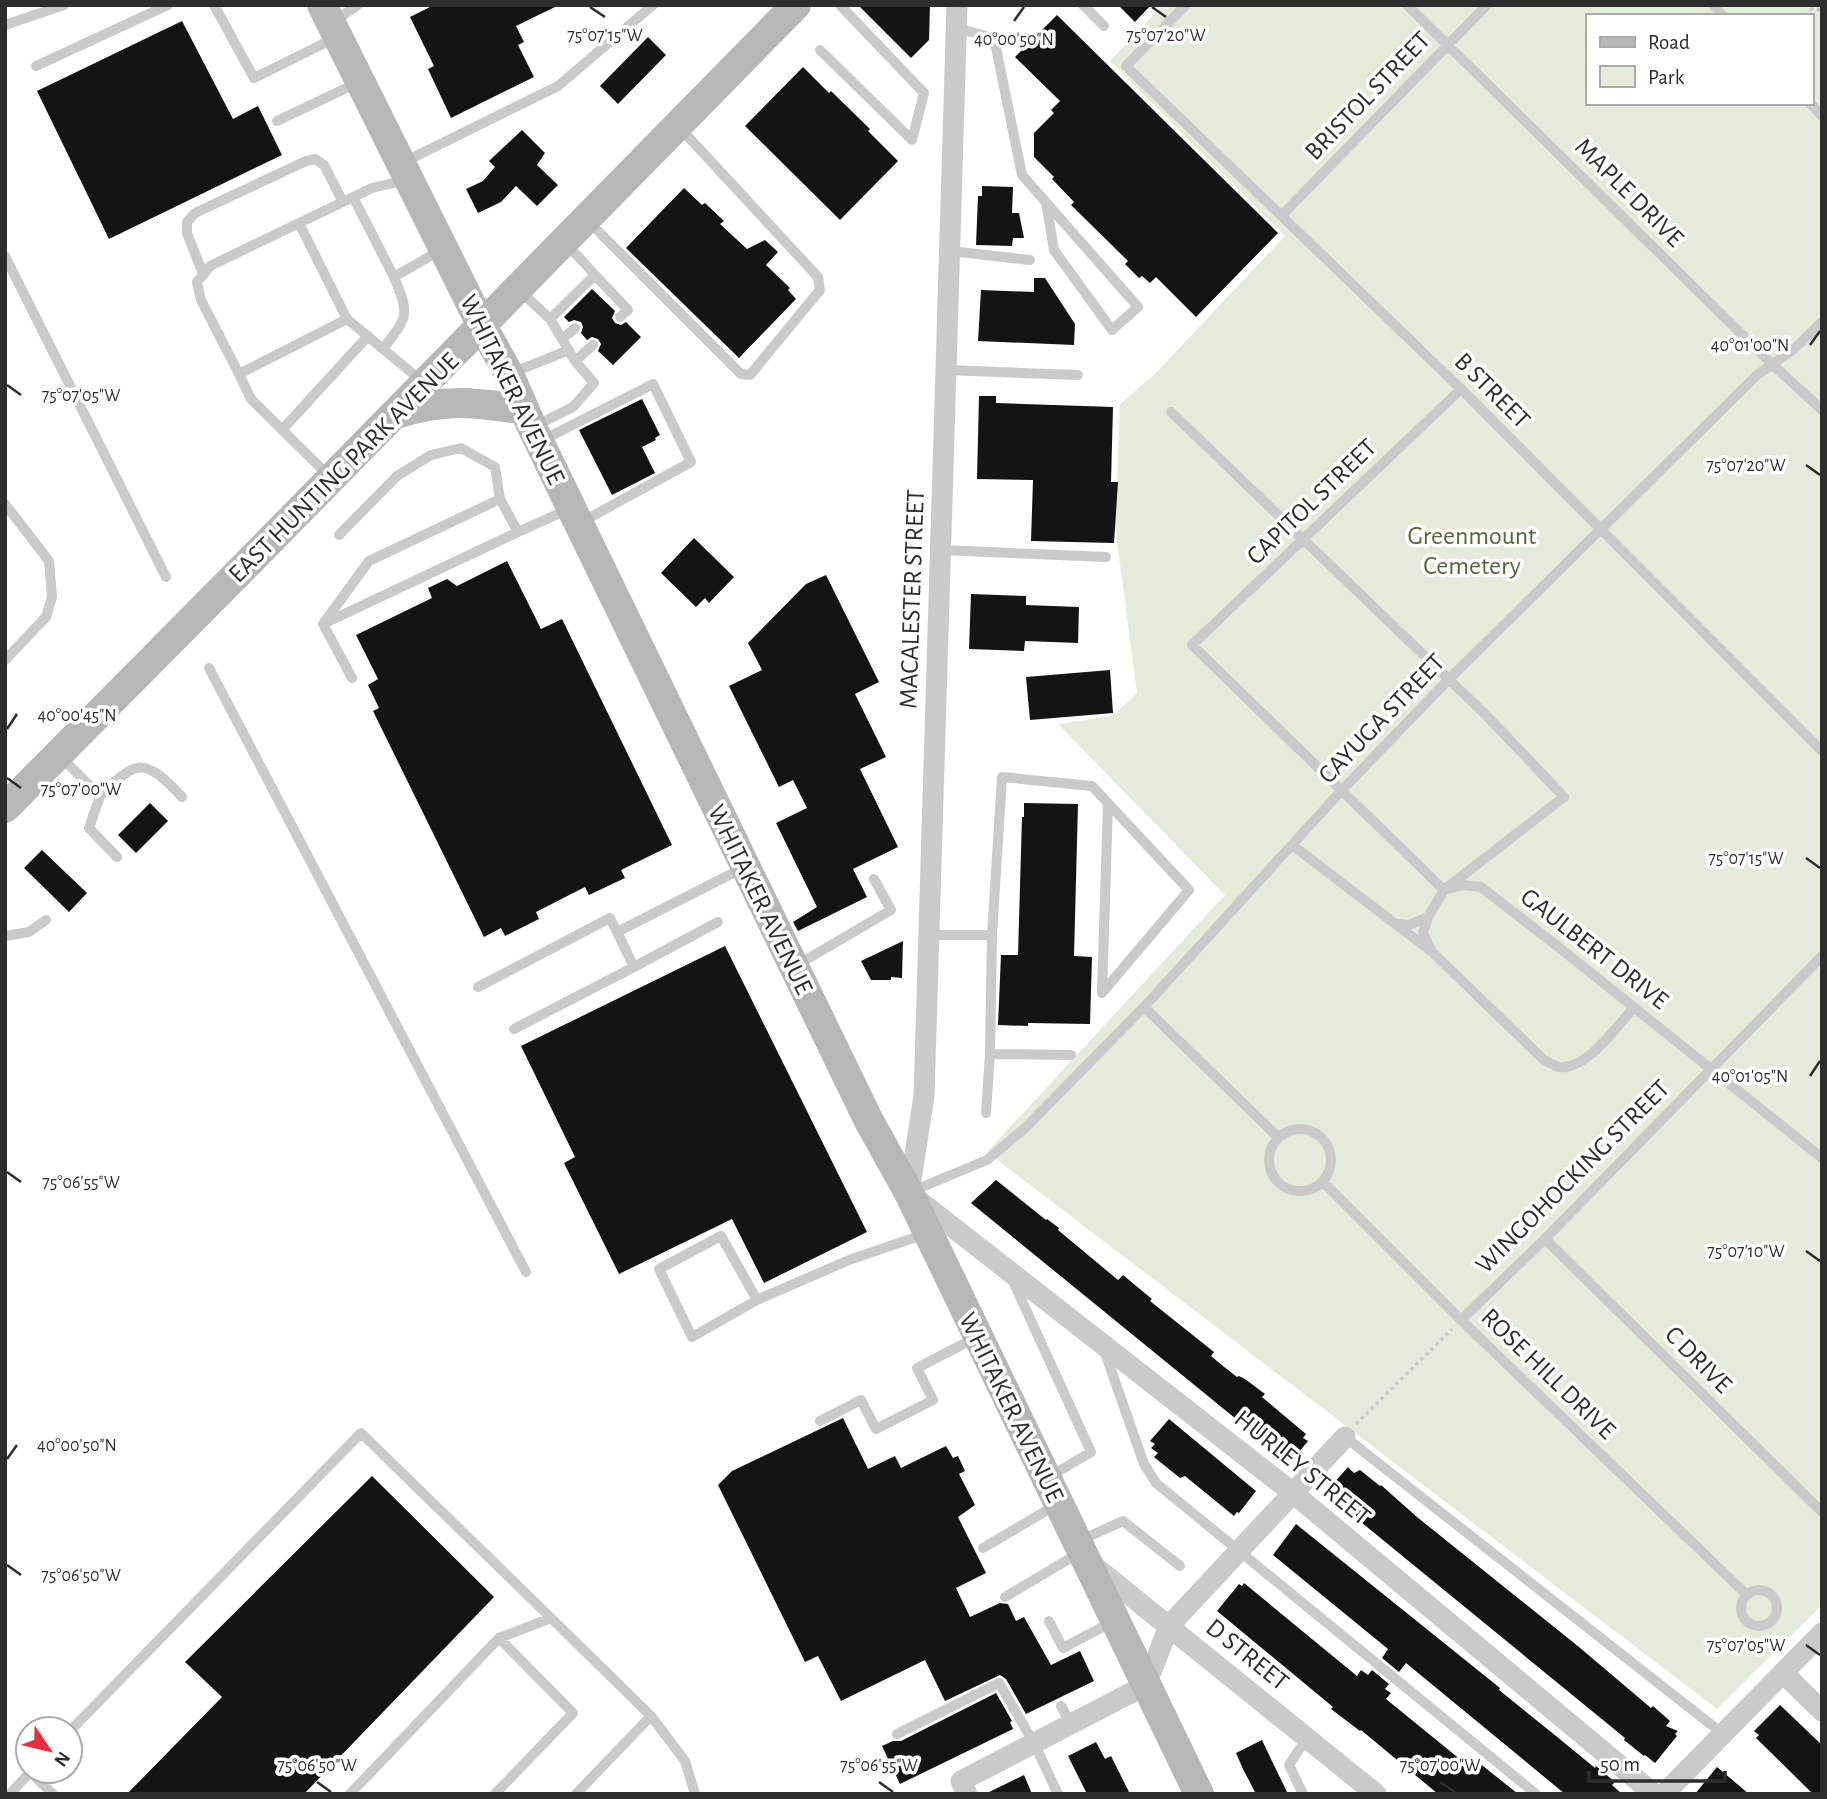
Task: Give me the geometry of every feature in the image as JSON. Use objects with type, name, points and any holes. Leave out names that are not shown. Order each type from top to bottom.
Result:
[{"type":"main road","name":"EAST HUNTING PARK AVENUE","points":[[5,808],[796,5]]},
{"type":"main road","name":"WHITAKER AVENUE","points":[[331,22],[482,326],[509,374],[575,516],[869,1121],[909,1193],[1199,1794]]},
{"type":"main road","points":[[396,414],[423,405],[476,402],[532,427]]},
{"type":"street","name":"MACALESTER STREET","points":[[909,1193],[924,1096],[957,5]]},
{"type":"street","name":"HURLEY STREET","points":[[909,1193],[1293,1493],[1654,1794]]},
{"type":"street","points":[[964,1787],[1034,1743],[1066,1715],[1146,1685],[1169,1626],[1349,1432]]},
{"type":"street","name":"D STREET","points":[[1081,1550],[1169,1626],[1376,1794]]},
{"type":"street","points":[[1664,1794],[1822,1633]]},
{"type":"street","points":[[1783,1673],[1822,1711]]},
{"type":"lane","points":[[5,25],[64,5]]},
{"type":"lane","points":[[37,66],[168,5]]},
{"type":"lane","points":[[214,5],[254,78],[358,5]]},
{"type":"lane","points":[[332,478],[251,400],[201,300],[197,282],[210,266],[405,171],[558,86],[653,5]]},
{"type":"lane","points":[[820,50],[912,140],[924,93],[840,5]]},
{"type":"lane","points":[[1083,5],[1104,26]]},
{"type":"lane","name":"B STREET","points":[[1186,5],[1126,66],[1461,389],[1822,751]]},
{"type":"lane","name":"MAPLE DRIVE","points":[[1407,5],[1822,410]]},
{"type":"lane","name":"BRISTOL STREET","points":[[1281,216],[1487,5]]},
{"type":"lane","points":[[956,28],[994,38],[1022,175],[1046,202],[1138,307],[1112,330],[1054,250],[1046,202]]},
{"type":"lane","points":[[278,121],[360,81]]},
{"type":"lane","points":[[587,220],[741,374],[750,375],[820,290],[818,277],[678,126]]},
{"type":"lane","points":[[203,274],[187,233],[187,222],[195,213],[315,159],[324,165],[348,199],[394,277],[406,307],[402,324],[383,349]]},
{"type":"lane","points":[[299,223],[347,319],[425,384]]},
{"type":"lane","points":[[565,242],[595,275],[606,295],[628,310],[621,317]]},
{"type":"lane","points":[[394,277],[444,248]]},
{"type":"lane","points":[[950,251],[1030,260]]},
{"type":"lane","points":[[5,256],[166,577]]},
{"type":"lane","points":[[550,320],[595,275]]},
{"type":"lane","points":[[519,289],[550,320],[575,361],[594,383],[573,407],[532,427]]},
{"type":"lane","points":[[239,373],[347,319]]},
{"type":"lane","name":"CAYUGA STREET","points":[[909,1193],[987,1160],[1024,1129],[1144,1007],[1342,790],[1449,679],[1757,375],[1794,349],[1822,322]]},
{"type":"lane","points":[[562,339],[575,328]]},
{"type":"lane","points":[[282,430],[368,337]]},
{"type":"lane","points":[[575,361],[593,345]]},
{"type":"lane","points":[[509,374],[569,351]]},
{"type":"lane","points":[[946,370],[1078,375]]},
{"type":"lane","points":[[323,624],[518,532],[575,516],[691,461],[653,384],[532,427]]},
{"type":"lane","name":"CAPITOL STREET","points":[[1342,790],[1192,645],[1461,389]]},
{"type":"lane","points":[[1171,412],[1449,679],[1564,797],[1444,890],[1428,917],[1423,933],[1432,952]]},
{"type":"lane","points":[[339,535],[397,476],[431,455],[461,448],[495,467],[500,499],[518,532]]},
{"type":"lane","points":[[323,624],[369,561],[500,499]]},
{"type":"lane","points":[[5,504],[50,561],[52,597],[46,617],[5,660]]},
{"type":"lane","points":[[941,550],[1106,556]]},
{"type":"lane","points":[[323,624],[352,678]]},
{"type":"lane","points":[[209,668],[526,1272]]},
{"type":"lane","points":[[58,754],[100,796]]},
{"type":"lane","points":[[117,858],[89,828],[100,796],[124,772],[135,767],[149,768],[165,779],[182,797]]},
{"type":"lane","points":[[986,1113],[992,934],[1002,777],[1092,786],[1108,803],[1189,890],[1102,993],[1108,803]]},
{"type":"lane","points":[[1342,790],[1444,890]]},
{"type":"lane","points":[[1292,845],[1432,952],[1544,1060],[1557,1067],[1572,1066],[1585,1060],[1633,1009]]},
{"type":"lane","points":[[617,932],[746,867]]},
{"type":"lane","points":[[794,966],[891,910],[874,879]]},
{"type":"lane","name":"GAULBERT DRIVE","points":[[1444,890],[1464,885],[1481,887],[1822,1158]]},
{"type":"lane","points":[[1394,923],[1409,925],[1428,917]]},
{"type":"lane","points":[[478,987],[610,918],[634,967]]},
{"type":"lane","points":[[5,936],[29,932],[46,920]]},
{"type":"lane","points":[[514,1029],[718,922]]},
{"type":"lane","points":[[929,935],[992,934]]},
{"type":"lane","name":"WINGOHOCKING STREET","points":[[1461,1320],[1545,1239],[1822,956]]},
{"type":"lane","points":[[1144,1007],[1278,1138]]},
{"type":"lane","points":[[990,1054],[1071,1055]]},
{"type":"lane","points":[[1297,1128],[1318,1134],[1331,1152],[1329,1174],[1322,1182],[1305,1191],[1295,1191],[1278,1183],[1269,1165],[1269,1155],[1278,1138],[1297,1128]]},
{"type":"lane","name":"ROSE HILL DRIVE","points":[[1322,1182],[1747,1595]]},
{"type":"lane","points":[[757,1300],[721,1236],[659,1269],[691,1337],[757,1300],[849,1260],[928,1233]]},
{"type":"lane","name":"C DRIVE","points":[[1545,1239],[1822,1512]]},
{"type":"lane","points":[[983,1548],[1053,1491],[1091,1452],[1008,1270]]},
{"type":"lane","points":[[820,1421],[861,1400],[876,1429],[933,1399],[917,1368],[978,1336]]},
{"type":"lane","points":[[1101,1343],[1144,1464],[1156,1483],[1536,1794]]},
{"type":"lane","points":[[1349,1432],[1723,1734]]},
{"type":"lane","points":[[84,1717],[361,1433],[651,1716],[685,1761],[695,1794]]},
{"type":"lane","points":[[1005,1597],[1123,1521],[1180,1566]]},
{"type":"lane","points":[[351,1793],[499,1637],[551,1618]]},
{"type":"lane","points":[[1049,1621],[1063,1648],[1115,1620]]},
{"type":"lane","points":[[495,1794],[573,1713],[499,1637]]},
{"type":"lane","points":[[897,1734],[999,1683],[1034,1743],[1058,1794]]},
{"type":"lane","points":[[576,1794],[651,1716]]},
{"type":"lane","points":[[1303,1794],[1289,1765],[1307,1738]]},
{"type":"path","points":[[1349,1432],[1461,1320]]},
{"type":"green space","name":"Greenmount Cemetery","points":[[1163,5],[1822,5],[1822,1605],[1717,1709],[987,1152],[1225,895],[1058,724],[1113,716],[1137,693],[1115,526],[1120,404],[1154,375],[1285,236],[1110,61]]},
{"type":"building","points":[[434,5],[559,5],[516,26],[524,42],[518,45],[534,77],[451,118],[428,69],[434,66],[410,17]]},
{"type":"building","points":[[858,5],[930,5],[929,40],[911,58]]},
{"type":"building","points":[[1118,5],[1151,5],[1135,22]]},
{"type":"building","points":[[1057,15],[1278,233],[1196,317],[1156,277],[1150,283],[1142,276],[1139,278],[1125,264],[1128,261],[1071,205],[1074,202],[1034,157],[1034,133],[1054,113],[1051,110],[1060,101],[1015,57],[1025,47],[1022,44],[1034,32],[1037,35]]},
{"type":"building","points":[[182,21],[233,119],[258,106],[282,155],[109,239],[37,91]]},
{"type":"building","points":[[648,37],[666,55],[618,104],[600,86]]},
{"type":"building","points":[[803,67],[870,129],[868,131],[898,161],[840,220],[745,126]]},
{"type":"building","points":[[522,130],[545,153],[537,165],[558,185],[537,206],[516,186],[501,202],[478,213],[466,189],[483,181],[495,167],[489,161]]},
{"type":"building","points":[[982,186],[1013,187],[1012,213],[1019,213],[1024,238],[1013,238],[1012,246],[976,245],[978,196],[982,196]]},
{"type":"building","points":[[684,188],[724,221],[720,224],[747,249],[765,240],[778,252],[766,265],[790,288],[788,290],[796,299],[739,358],[626,248]]},
{"type":"building","points":[[1034,278],[1045,278],[1075,324],[1074,345],[978,341],[981,290],[1034,292]]},
{"type":"building","points":[[592,289],[615,311],[612,318],[615,323],[621,325],[626,322],[641,337],[613,365],[598,351],[601,344],[598,339],[592,337],[587,340],[581,333],[581,322],[569,322],[564,317]]},
{"type":"building","points":[[979,396],[996,396],[996,403],[1113,407],[1111,482],[1118,482],[1114,543],[1031,541],[1033,480],[977,479]]},
{"type":"building","points":[[642,399],[660,435],[642,447],[655,473],[612,495],[579,430]]},
{"type":"building","points":[[694,538],[734,577],[709,603],[705,598],[696,607],[661,573]]},
{"type":"building","points":[[507,561],[541,629],[562,619],[672,845],[621,870],[625,878],[589,895],[585,887],[536,912],[539,919],[505,936],[501,928],[484,937],[373,711],[379,708],[368,685],[378,679],[356,635],[432,598],[428,588],[447,579],[457,586]]},
{"type":"building","points":[[826,575],[879,682],[855,694],[886,757],[860,769],[898,847],[853,869],[867,897],[798,931],[793,922],[817,907],[776,823],[807,808],[793,780],[779,787],[729,686],[762,670],[748,643],[806,584]]},
{"type":"building","points":[[971,594],[1026,596],[1026,605],[1079,607],[1078,643],[1025,641],[1024,651],[969,649]]},
{"type":"building","points":[[1110,670],[1113,713],[1030,720],[1026,677]]},
{"type":"building","points":[[150,803],[168,821],[136,853],[118,835]]},
{"type":"building","points":[[1024,803],[1078,804],[1074,956],[1092,957],[1090,1024],[998,1025],[1001,955],[1018,955]]},
{"type":"building","points":[[42,850],[87,893],[69,912],[24,868]]},
{"type":"building","points":[[903,941],[902,978],[871,980],[861,961]]},
{"type":"building","points":[[725,946],[867,1232],[764,1283],[732,1219],[619,1274],[564,1163],[575,1157],[521,1046]]},
{"type":"building","points":[[996,1180],[1059,1228],[1058,1230],[1118,1280],[1123,1275],[1152,1299],[1150,1301],[1214,1352],[1211,1356],[1237,1377],[1245,1379],[1265,1394],[1262,1397],[1306,1434],[1303,1438],[1308,1441],[1290,1463],[971,1203]]},
{"type":"building","points":[[843,1418],[868,1469],[895,1456],[901,1468],[946,1446],[953,1458],[958,1456],[965,1471],[959,1474],[975,1505],[958,1517],[986,1573],[956,1588],[970,1617],[1000,1603],[1008,1604],[1016,1621],[1024,1617],[1051,1665],[1080,1651],[1094,1681],[1026,1714],[1006,1679],[1000,1675],[945,1701],[925,1660],[841,1701],[818,1656],[805,1662],[718,1485],[732,1471]]},
{"type":"building","points":[[1169,1419],[1256,1491],[1239,1513],[1234,1516],[1185,1476],[1180,1478],[1154,1457],[1158,1453],[1151,1448],[1155,1444],[1150,1441]]},
{"type":"building","points":[[1348,1467],[1354,1473],[1360,1470],[1381,1485],[1670,1721],[1666,1726],[1678,1731],[1675,1734],[1677,1736],[1655,1763],[1334,1500],[1326,1492]]},
{"type":"building","points":[[372,1476],[494,1597],[304,1794],[127,1794],[222,1697],[185,1662]]},
{"type":"building","points":[[1296,1524],[1595,1768],[1596,1766],[1615,1782],[1612,1785],[1622,1794],[1565,1794],[1406,1663],[1399,1672],[1382,1658],[1388,1649],[1273,1555]]},
{"type":"building","points":[[1244,1583],[1357,1676],[1361,1670],[1368,1675],[1372,1670],[1389,1684],[1385,1689],[1391,1693],[1386,1699],[1472,1769],[1478,1762],[1518,1794],[1438,1794],[1361,1730],[1331,1709],[1333,1707],[1217,1611],[1239,1584],[1242,1586]]},
{"type":"building","points":[[996,1693],[1012,1721],[1010,1722],[1013,1729],[900,1784],[882,1746],[901,1741]]},
{"type":"building","points":[[1780,1705],[1822,1745],[1822,1794],[1813,1794],[1756,1738],[1759,1735],[1754,1731]]},
{"type":"building","points":[[1262,1740],[1288,1794],[1256,1794],[1243,1769],[1236,1753]]},
{"type":"building","points":[[1096,1742],[1105,1759],[1111,1756],[1130,1794],[1087,1794],[1068,1756]]},
{"type":"building","points":[[1717,1767],[1749,1794],[1695,1794]]},
{"type":"building","points":[[1024,1775],[1032,1794],[985,1794]]}]
